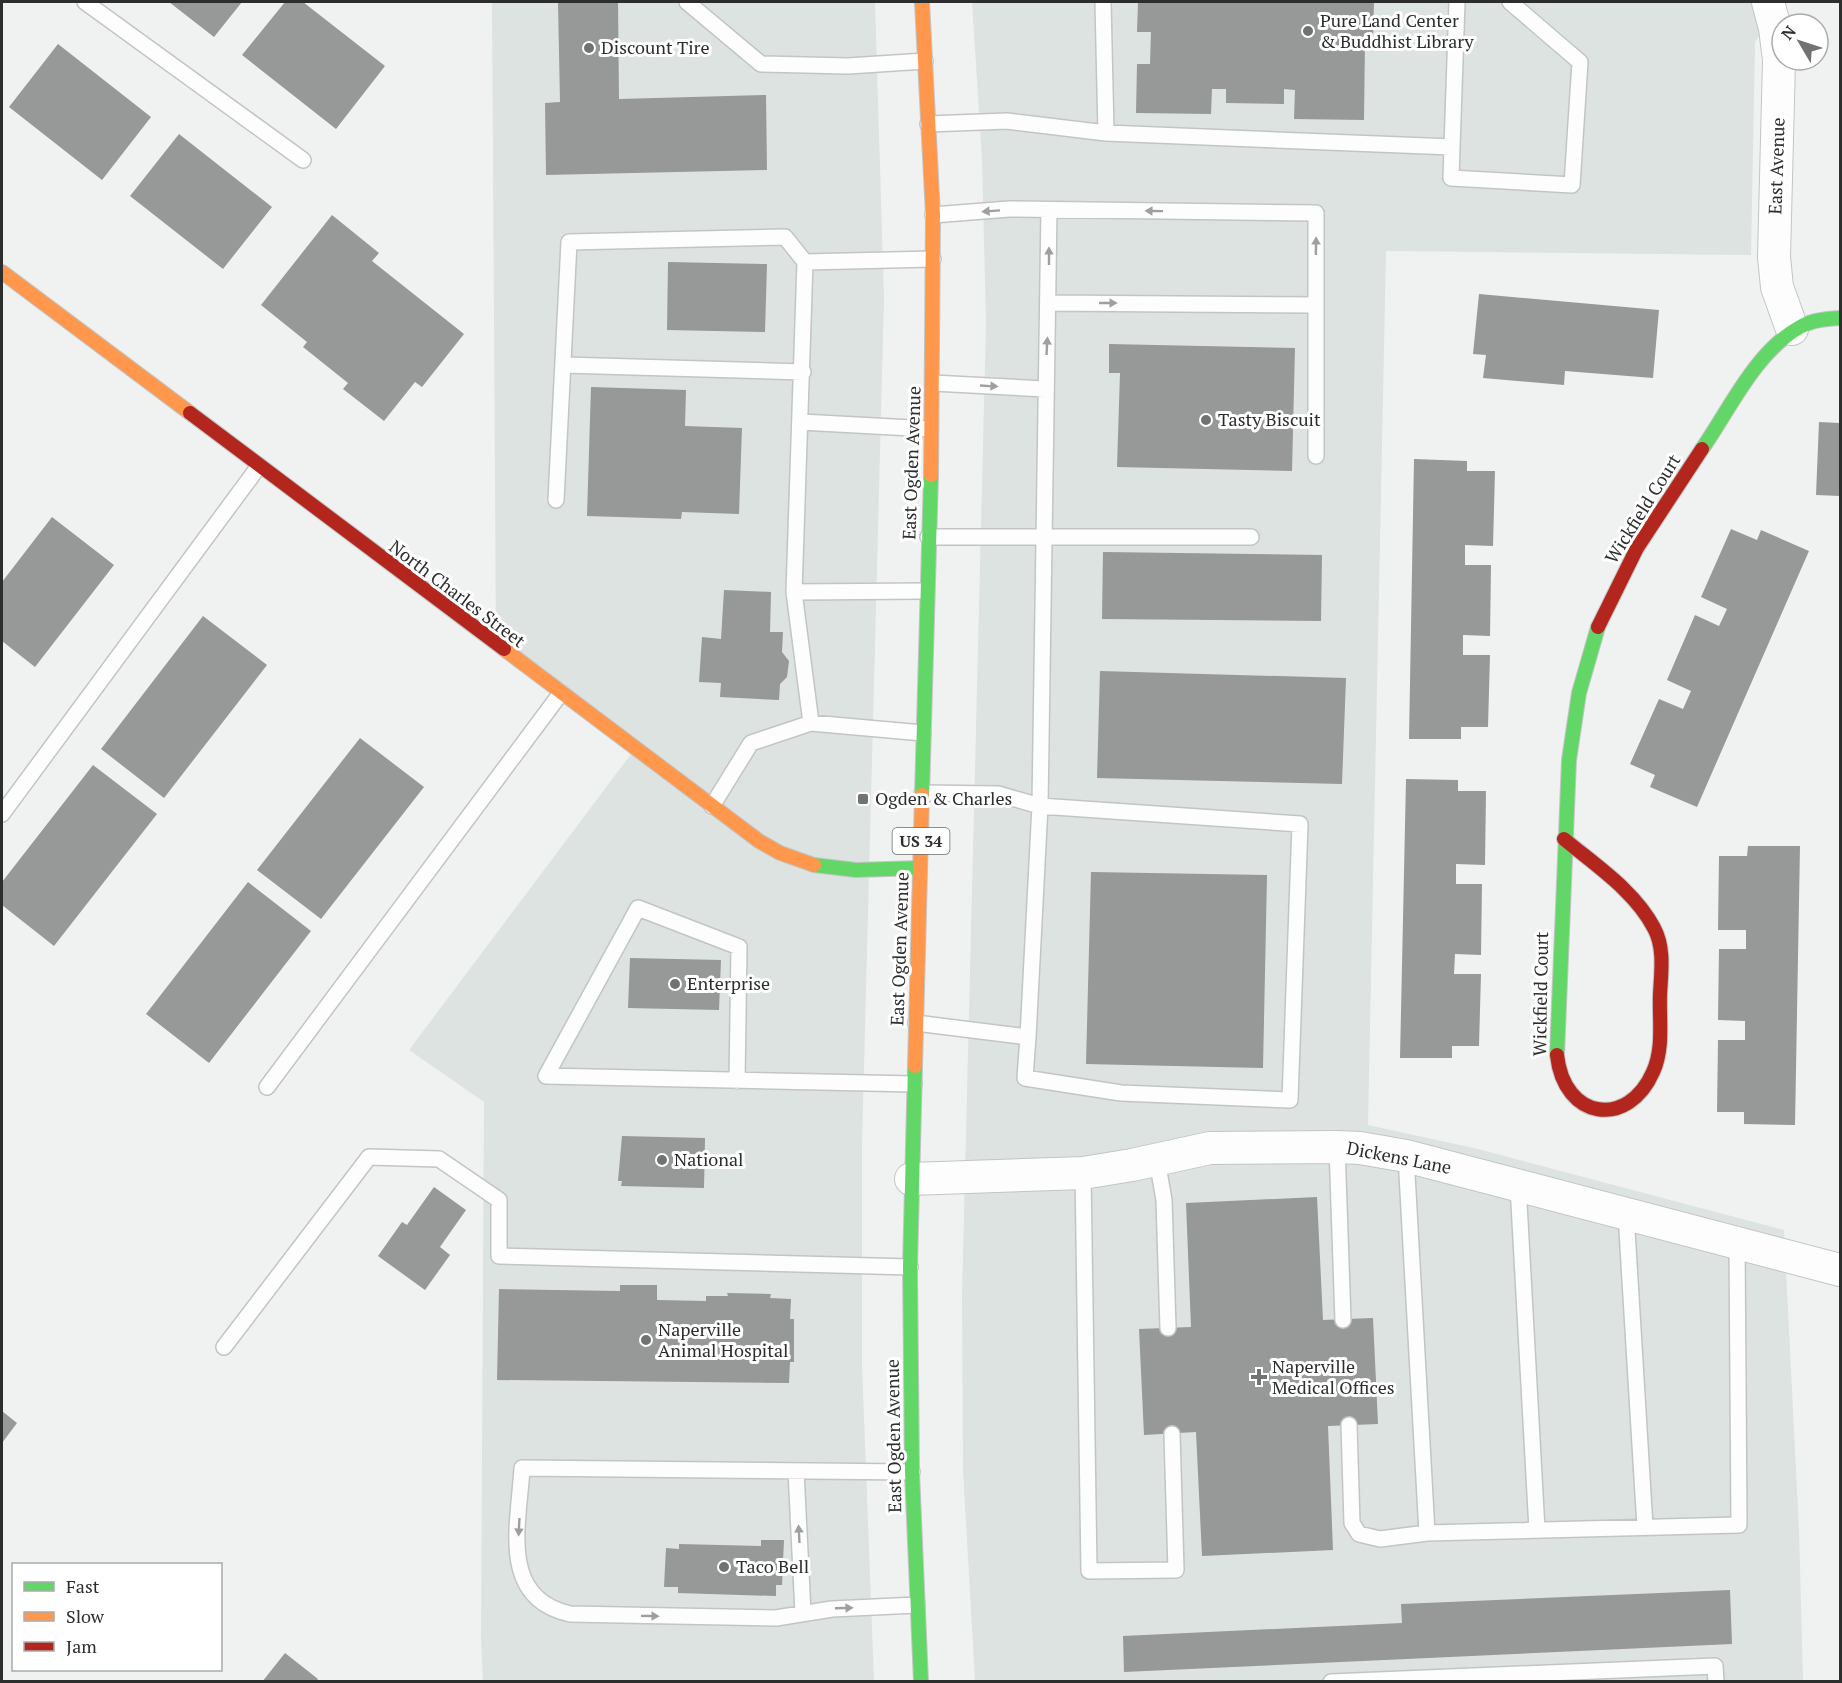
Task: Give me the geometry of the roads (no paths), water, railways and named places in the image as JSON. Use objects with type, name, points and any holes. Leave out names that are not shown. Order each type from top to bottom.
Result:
[{"type":"street","name":"East Ogden Avenue","points":[[921,1682],[912,1472],[910,1267],[930,429],[933,383],[933,215],[922,2]]},
{"type":"street","name":"East Avenue","points":[[1768,2],[1775,28],[1779,60],[1773,258],[1777,287],[1792,329]]},
{"type":"street","name":"North Charles Street","points":[[2,272],[712,806],[784,857],[803,864],[834,870],[920,868]]},
{"type":"street","points":[[1792,329],[1812,321],[1840,318]]},
{"type":"street","name":"Wickfield Court","points":[[1564,839],[1644,913],[1656,930],[1661,945],[1654,1071],[1638,1096],[1618,1108],[1583,1104],[1564,1086],[1559,1071],[1556,1045],[1564,839],[1568,753],[1576,699],[1612,595],[1648,529],[1758,368],[1792,329]]},
{"type":"street","name":"Dickens Lane","points":[[911,1179],[1083,1173],[1210,1148],[1360,1148],[1406,1156],[1840,1270]]},
{"type":"lane","points":[[85,2],[303,160]]},
{"type":"lane","points":[[687,2],[761,64],[848,66],[925,61]]},
{"type":"lane","points":[[1103,2],[1106,133]]},
{"type":"lane","points":[[1457,2],[1450,178],[1572,185],[1580,62],[1510,2]]},
{"type":"lane","points":[[928,124],[1007,121],[1106,133],[1452,147]]},
{"type":"lane","points":[[933,215],[1009,209],[1316,213],[1316,456]]},
{"type":"lane","points":[[922,793],[998,794],[1040,806],[1300,824],[1290,1100],[1121,1092],[1025,1078],[1040,806],[1049,210]]},
{"type":"lane","points":[[556,500],[569,242],[785,237],[805,262],[794,592],[811,723]]},
{"type":"lane","points":[[805,262],[933,259]]},
{"type":"lane","points":[[1049,303],[1315,305]]},
{"type":"lane","points":[[564,365],[802,372]]},
{"type":"lane","points":[[933,383],[1045,389]]},
{"type":"lane","points":[[801,422],[930,429]]},
{"type":"lane","points":[[2,814],[259,466]]},
{"type":"lane","points":[[928,537],[1006,536],[1043,539],[1251,537]]},
{"type":"lane","points":[[794,592],[926,591]]},
{"type":"lane","points":[[267,1087],[561,693]]},
{"type":"lane","points":[[712,806],[752,744],[811,723],[923,733]]},
{"type":"lane","points":[[737,1081],[739,947],[639,908],[546,1076],[737,1081],[914,1084]]},
{"type":"lane","points":[[916,1023],[1028,1037]]},
{"type":"lane","points":[[1337,1147],[1343,1320]]},
{"type":"lane","points":[[1406,1156],[1427,1533]]},
{"type":"lane","points":[[224,1347],[369,1157],[440,1159],[499,1200],[499,1256],[910,1267]]},
{"type":"lane","points":[[1157,1160],[1164,1200],[1168,1328]]},
{"type":"lane","points":[[1083,1173],[1089,1570],[1176,1570],[1172,1434]]},
{"type":"lane","points":[[1518,1185],[1537,1530]]},
{"type":"lane","points":[[1626,1214],[1646,1527]]},
{"type":"lane","points":[[1349,1425],[1352,1523],[1359,1534],[1380,1539],[1427,1533],[1739,1525],[1737,1243]]},
{"type":"lane","points":[[912,1472],[522,1468],[519,1572],[526,1587],[542,1605],[570,1614],[776,1618],[832,1609],[917,1605]]},
{"type":"lane","points":[[796,1472],[803,1613]]},
{"type":"lane","points":[[1330,1682],[1715,1666],[1716,1682]]},
{"type":"place","name":"Pure Land Center & Buddhist Library","points":[[1308,31]]},
{"type":"place","name":"Discount Tire","points":[[589,48]]},
{"type":"place","name":"Tasty Biscuit","points":[[1206,420]]},
{"type":"place","name":"Ogden & Charles","points":[[863,799]]},
{"type":"place","name":"Enterprise","points":[[675,984]]},
{"type":"place","name":"National","points":[[662,1160]]},
{"type":"place","name":"Naperville Animal Hospital","points":[[646,1340]]},
{"type":"place","name":"Naperville Medical Offices","points":[[1259,1377]]},
{"type":"place","name":"Taco Bell","points":[[724,1567]]}]
